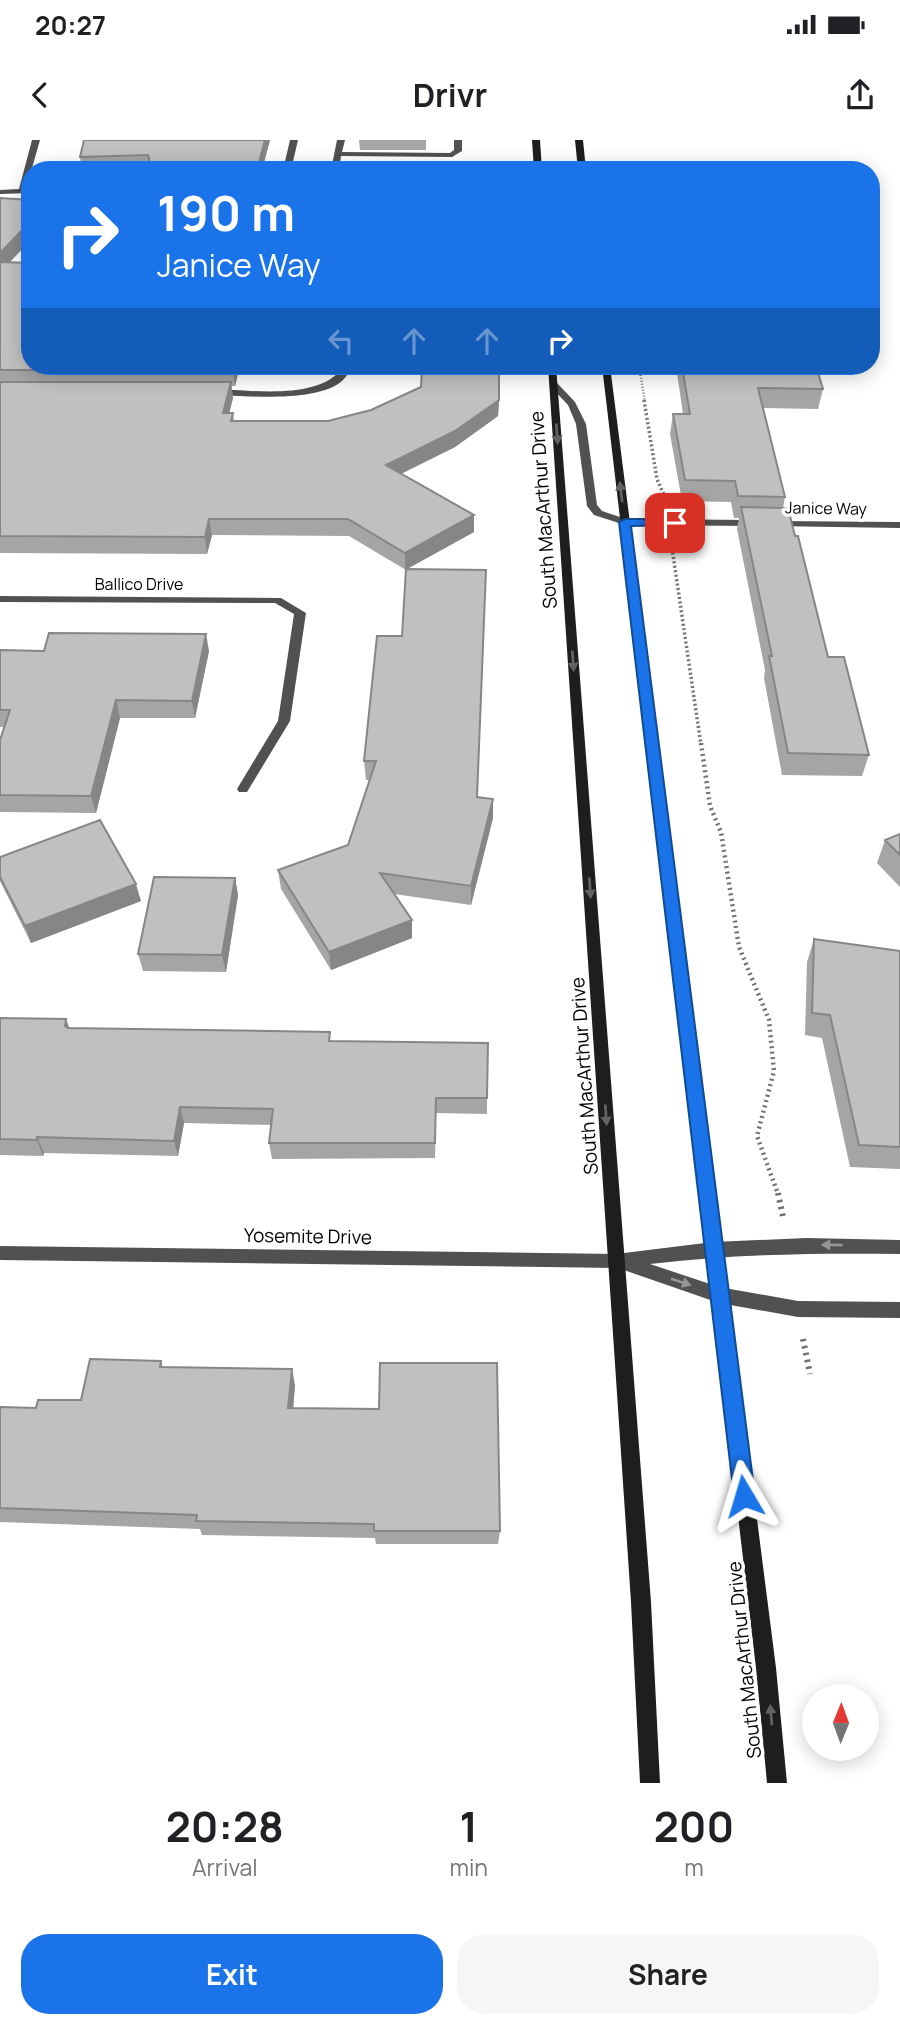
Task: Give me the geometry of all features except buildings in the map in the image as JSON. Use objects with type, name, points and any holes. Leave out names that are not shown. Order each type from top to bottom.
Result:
[{"type":"main road","points":[[536,140],[537,161]]},
{"type":"main road","points":[[579,140],[581,161]]},
{"type":"main road","name":"South MacArthur Drive","points":[[553,375],[640,1588],[650,1783]]},
{"type":"main road","name":"South MacArthur Drive","points":[[607,375],[766,1668],[777,1783]]},
{"type":"street","points":[[32,161],[36,140]]},
{"type":"street","points":[[289,161],[294,140]]},
{"type":"street","points":[[337,161],[341,140]]},
{"type":"street","points":[[338,154],[452,155],[458,151],[458,140]]},
{"type":"street","points":[[0,192],[21,191]]},
{"type":"street","points":[[204,392],[298,392],[329,385],[342,375]]},
{"type":"street","points":[[554,385],[572,404],[581,424],[592,506],[597,513],[625,522]]},
{"type":"street","name":"Janice Way","points":[[625,522],[900,525]]},
{"type":"street","name":"Ballico Drive","points":[[0,599],[277,600],[299,613],[284,721],[243,789]]},
{"type":"street","name":"Yosemite Drive","points":[[0,1253],[617,1261],[713,1248],[900,1247]]},
{"type":"street","name":"Yosemite Drive","points":[[617,1261],[719,1295],[798,1309],[900,1310]]},
{"type":"path","points":[[640,375],[657,479],[666,501],[709,806],[721,832],[739,947],[769,1020],[774,1071],[757,1136],[779,1195],[788,1246]]},
{"type":"path","points":[[798,1309],[810,1374]]},
{"type":"route","points":[[675,523],[625,522],[744,1496]]}]
